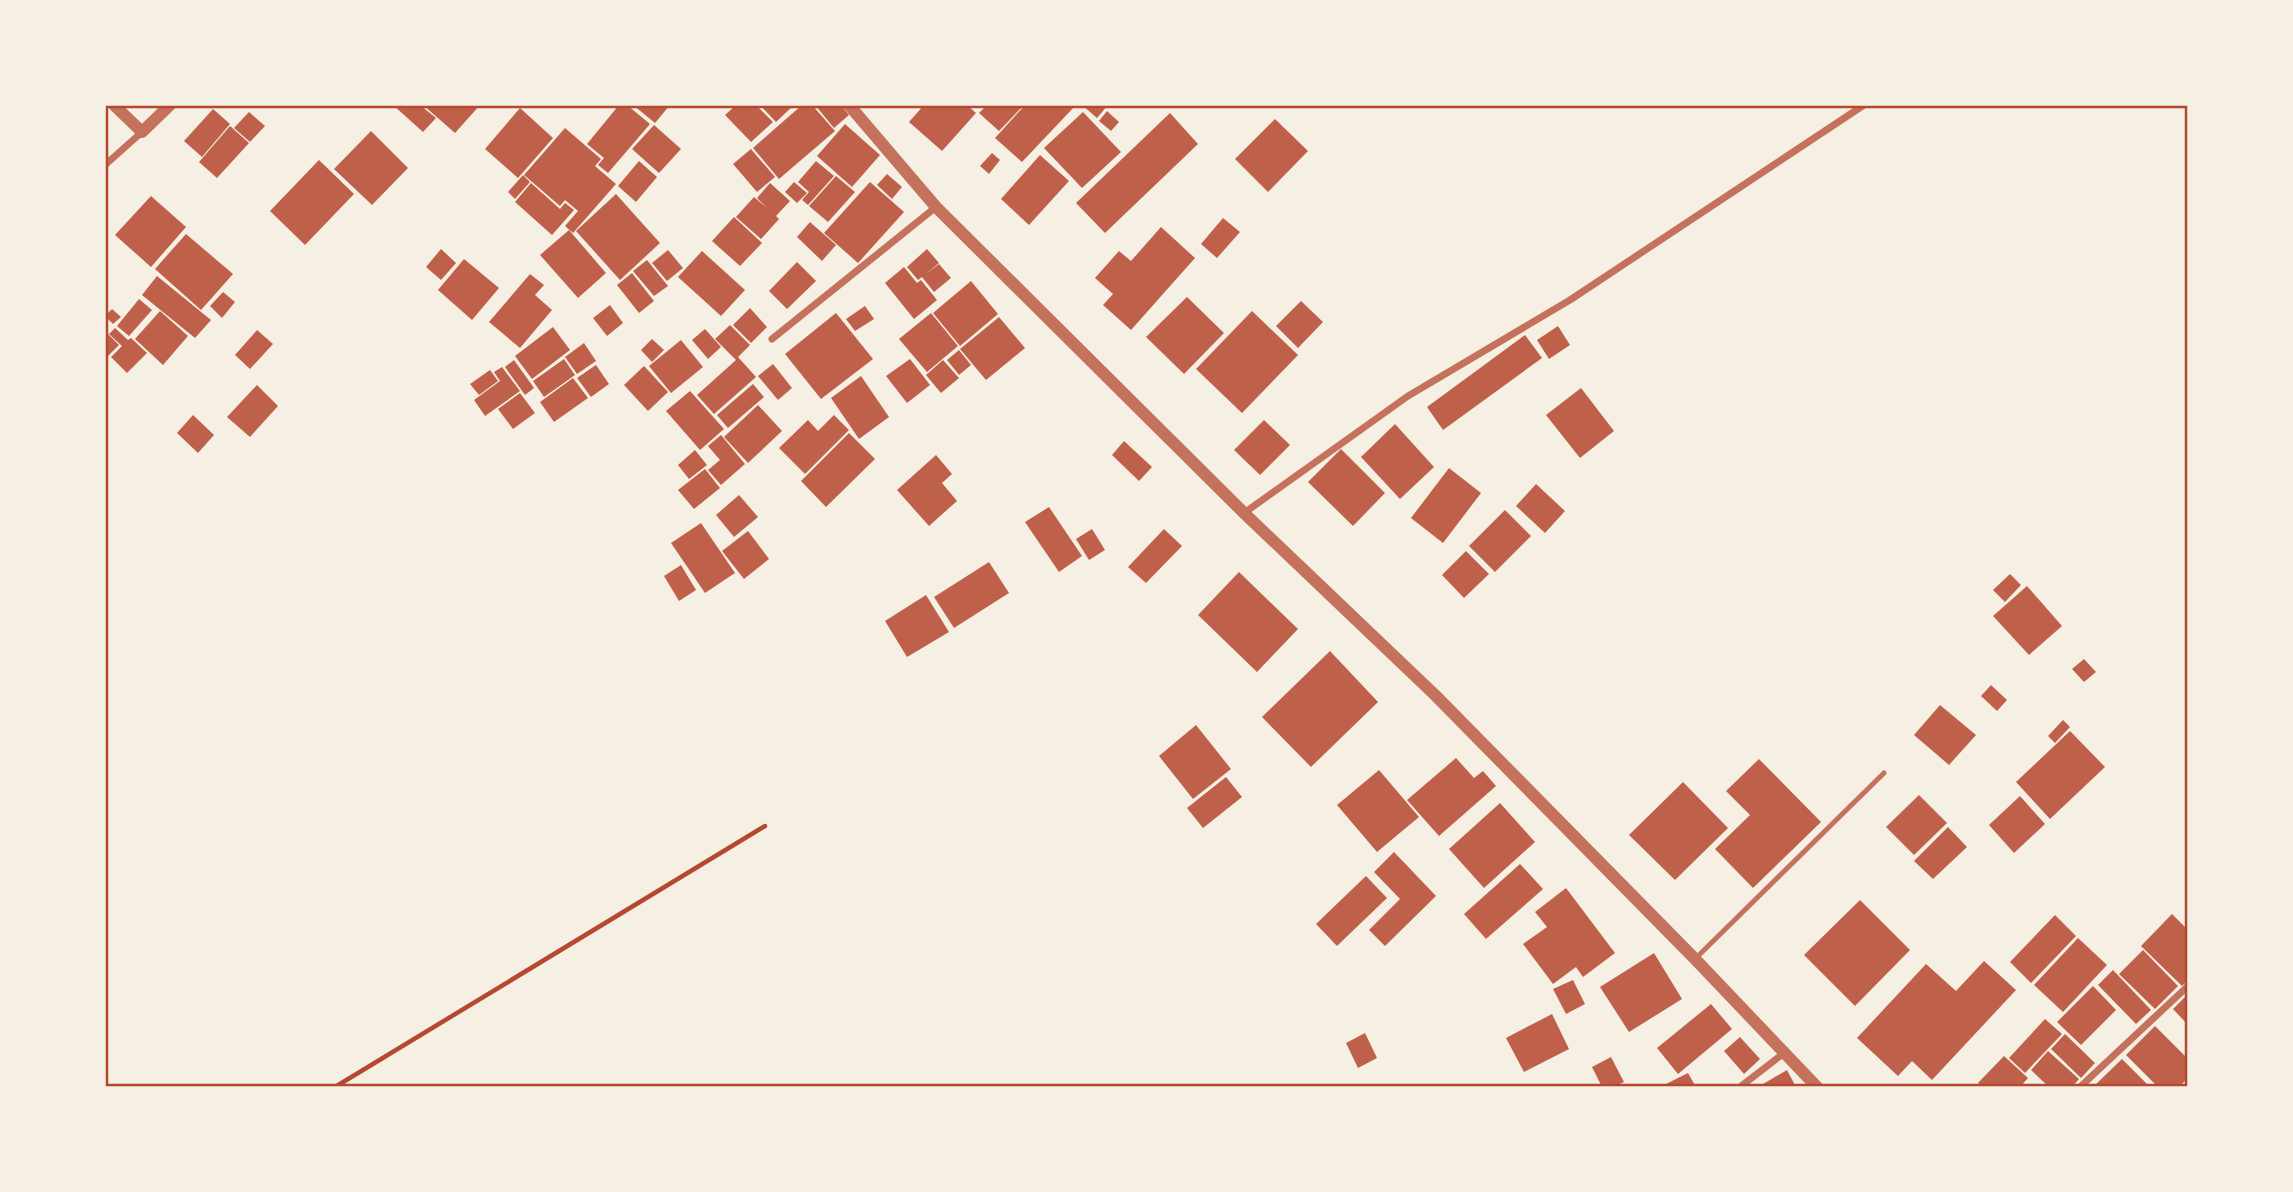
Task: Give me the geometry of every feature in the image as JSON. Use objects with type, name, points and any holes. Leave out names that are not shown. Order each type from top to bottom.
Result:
[{"type":"street","points":[[114,105],[142,132]]},
{"type":"street","points":[[105,165],[170,105]]},
{"type":"street","points":[[849,105],[936,207],[1244,513],[1435,695],[1817,1087]]},
{"type":"street","points":[[1244,513],[1408,396],[1570,300],[1864,105]]},
{"type":"street","points":[[772,339],[936,207]]},
{"type":"street","points":[[2080,1087],[2188,986]]},
{"type":"street","points":[[1740,1087],[1784,1053]]},
{"type":"lane","points":[[1695,959],[1884,773]]},
{"type":"path","points":[[335,1087],[765,826]]},
{"type":"building","points":[[393,105],[420,105],[436,118],[423,132]]},
{"type":"building","points":[[423,105],[480,105],[455,133]]},
{"type":"building","points":[[619,105],[627,105],[650,124],[608,173],[598,165],[604,158],[587,144]]},
{"type":"building","points":[[633,105],[670,105],[655,123]]},
{"type":"building","points":[[736,105],[756,105],[773,122],[751,142],[725,115]]},
{"type":"building","points":[[760,105],[794,105],[776,122]]},
{"type":"building","points":[[802,105],[812,105],[835,131],[779,179],[753,148]]},
{"type":"building","points":[[815,105],[841,105],[849,115],[834,128]]},
{"type":"building","points":[[924,105],[967,105],[976,113],[942,151],[909,122]]},
{"type":"building","points":[[987,105],[1024,105],[999,131],[979,113]]},
{"type":"building","points":[[1025,105],[1076,105],[1022,162],[995,138]]},
{"type":"building","points":[[1082,105],[1108,105],[1097,118]]},
{"type":"building","points":[[520,108],[553,138],[518,178],[485,149]]},
{"type":"building","points":[[213,109],[230,124],[202,157],[184,141]]},
{"type":"building","points":[[1107,111],[1119,122],[1111,131],[1099,121]]},
{"type":"building","points":[[249,112],[265,126],[250,142],[234,128]]},
{"type":"building","points":[[1083,112],[1121,152],[1082,188],[1044,148]]},
{"type":"building","points":[[1170,113],[1198,144],[1105,233],[1076,203]]},
{"type":"building","points":[[1275,119],[1308,151],[1268,192],[1235,159]]},
{"type":"building","points":[[845,124],[880,155],[852,187],[817,156]]},
{"type":"building","points":[[654,125],[681,149],[659,173],[632,149]]},
{"type":"building","points":[[230,126],[249,143],[217,178],[199,162]]},
{"type":"building","points":[[565,128],[601,159],[595,166],[616,184],[573,233],[565,226],[578,211],[565,200],[560,206],[524,175]]},
{"type":"building","points":[[371,131],[408,168],[372,205],[334,169]]},
{"type":"building","points":[[751,149],[775,177],[757,192],[733,164]]},
{"type":"building","points":[[992,153],[1000,160],[989,174],[980,166]]},
{"type":"building","points":[[1040,155],[1069,181],[1029,225],[1001,199]]},
{"type":"building","points":[[319,160],[354,194],[305,245],[270,211]]},
{"type":"building","points":[[639,161],[657,177],[636,202],[618,186]]},
{"type":"building","points":[[816,161],[834,176],[808,205],[802,200],[809,192],[798,182]]},
{"type":"building","points":[[887,174],[902,187],[892,199],[877,185]]},
{"type":"building","points":[[523,175],[530,182],[515,199],[508,192]]},
{"type":"building","points":[[836,176],[855,192],[828,222],[809,206]]},
{"type":"building","points":[[794,182],[807,193],[797,203],[785,192]]},
{"type":"building","points":[[870,182],[904,212],[858,263],[824,233]]},
{"type":"building","points":[[531,183],[560,209],[565,203],[574,210],[552,235],[515,202]]},
{"type":"building","points":[[770,183],[790,201],[776,216],[779,219],[761,239],[736,217],[754,197],[767,208],[757,198]]},
{"type":"building","points":[[616,194],[660,243],[620,280],[576,231]]},
{"type":"building","points":[[151,196],[186,227],[151,267],[115,235]]},
{"type":"building","points":[[734,217],[762,243],[740,266],[712,241]]},
{"type":"building","points":[[1223,218],[1240,232],[1217,258],[1201,244]]},
{"type":"building","points":[[810,222],[836,245],[822,261],[797,237]]},
{"type":"building","points":[[1161,227],[1195,258],[1131,330],[1103,305],[1113,294],[1095,278],[1119,251],[1131,261]]},
{"type":"building","points":[[569,230],[606,273],[578,298],[540,255]]},
{"type":"building","points":[[186,234],[233,274],[201,310],[155,269]]},
{"type":"building","points":[[441,249],[456,263],[441,280],[426,267]]},
{"type":"building","points":[[927,249],[939,263],[926,274],[939,264],[951,278],[934,292],[922,277],[918,280],[907,267]]},
{"type":"building","points":[[668,250],[683,268],[667,281],[652,263]]},
{"type":"building","points":[[702,251],[745,290],[721,316],[678,277]]},
{"type":"building","points":[[464,259],[499,288],[472,320],[438,290]]},
{"type":"building","points":[[647,260],[668,286],[654,296],[633,271]]},
{"type":"building","points":[[797,262],[816,281],[787,309],[769,291]]},
{"type":"building","points":[[904,267],[917,283],[921,280],[937,300],[914,319],[885,283]]},
{"type":"building","points":[[632,273],[654,301],[639,313],[617,285]]},
{"type":"building","points":[[530,274],[544,285],[535,295],[552,310],[520,348],[489,322]]},
{"type":"building","points":[[157,276],[211,320],[195,338],[142,295]]},
{"type":"building","points":[[971,281],[998,314],[960,346],[933,313]]},
{"type":"building","points":[[223,292],[235,302],[222,318],[210,306]]},
{"type":"building","points":[[1187,297],[1224,333],[1184,374],[1146,337]]},
{"type":"building","points":[[139,299],[152,310],[129,336],[117,326]]},
{"type":"building","points":[[1301,301],[1323,322],[1298,348],[1276,326]]},
{"type":"building","points":[[610,305],[623,323],[607,336],[593,318]]},
{"type":"building","points":[[865,306],[874,319],[855,331],[846,319]]},
{"type":"building","points":[[750,308],[767,327],[751,343],[733,325]]},
{"type":"building","points":[[112,309],[121,317],[113,324],[105,316]]},
{"type":"building","points":[[160,311],[188,336],[163,365],[135,339]]},
{"type":"building","points":[[1252,311],[1298,355],[1242,413],[1196,369]]},
{"type":"building","points":[[836,313],[873,359],[821,399],[785,354]]},
{"type":"building","points":[[931,313],[958,346],[927,372],[899,339]]},
{"type":"building","points":[[999,317],[1025,348],[986,380],[960,349]]},
{"type":"building","points":[[730,325],[750,345],[738,357],[756,377],[714,414],[697,395],[736,360],[715,339]]},
{"type":"building","points":[[1558,326],[1570,345],[1549,359],[1537,340]]},
{"type":"building","points":[[553,327],[570,350],[532,379],[515,356]]},
{"type":"building","points":[[115,328],[147,353],[127,373],[111,357],[122,346],[109,334]]},
{"type":"building","points":[[705,329],[721,347],[708,359],[692,340]]},
{"type":"building","points":[[257,330],[273,344],[250,369],[235,355]]},
{"type":"building","points":[[105,331],[119,345],[105,359]]},
{"type":"building","points":[[1525,335],[1542,358],[1443,430],[1427,407]]},
{"type":"building","points":[[652,339],[664,350],[652,362],[641,350]]},
{"type":"building","points":[[681,340],[703,367],[671,393],[649,366]]},
{"type":"building","points":[[584,343],[596,361],[577,374],[565,357]]},
{"type":"building","points":[[959,350],[971,365],[959,375],[947,360]]},
{"type":"building","points":[[564,359],[575,375],[544,397],[533,381]]},
{"type":"building","points":[[910,359],[930,385],[907,403],[886,376]]},
{"type":"building","points":[[514,360],[534,388],[525,395],[505,367]]},
{"type":"building","points":[[943,360],[959,378],[941,393],[926,375]]},
{"type":"building","points":[[773,364],[792,388],[778,400],[758,376]]},
{"type":"building","points":[[596,365],[609,384],[591,397],[577,378]]},
{"type":"building","points":[[644,366],[668,392],[648,411],[624,385]]},
{"type":"building","points":[[502,367],[520,391],[485,416],[474,400],[500,381],[494,372]]},
{"type":"building","points":[[490,370],[498,381],[479,395],[470,384]]},
{"type":"building","points":[[861,376],[889,417],[859,439],[831,398]]},
{"type":"building","points":[[573,378],[588,398],[554,422],[540,402]]},
{"type":"building","points":[[753,384],[764,397],[728,428],[717,415]]},
{"type":"building","points":[[257,385],[278,406],[250,437],[227,417]]},
{"type":"building","points":[[1581,388],[1614,431],[1580,458],[1546,415]]},
{"type":"building","points":[[690,391],[724,429],[700,450],[666,411]]},
{"type":"building","points":[[520,393],[535,413],[513,429],[498,409]]},
{"type":"building","points":[[758,405],[782,431],[748,463],[724,437]]},
{"type":"building","points":[[193,415],[214,435],[198,453],[177,433]]},
{"type":"building","points":[[834,415],[849,430],[805,474],[779,448],[808,420],[818,431]]},
{"type":"building","points":[[1264,420],[1290,445],[1260,475],[1234,450]]},
{"type":"building","points":[[1395,424],[1434,467],[1400,499],[1361,457]]},
{"type":"building","points":[[849,433],[875,459],[826,507],[801,481]]},
{"type":"building","points":[[721,435],[745,464],[721,485],[708,470],[720,460],[708,446]]},
{"type":"building","points":[[1124,441],[1152,467],[1139,481],[1112,455]]},
{"type":"building","points":[[1341,449],[1385,493],[1353,526],[1308,482]]},
{"type":"building","points":[[695,450],[707,465],[689,479],[678,465]]},
{"type":"building","points":[[936,455],[952,474],[942,483],[957,501],[929,526],[897,490]]},
{"type":"building","points":[[1449,468],[1481,493],[1443,543],[1411,518]]},
{"type":"building","points":[[705,469],[720,488],[694,509],[678,490]]},
{"type":"building","points":[[1536,484],[1565,511],[1545,533],[1516,506]]},
{"type":"building","points":[[739,495],[758,517],[734,537],[716,515]]},
{"type":"building","points":[[1049,507],[1082,556],[1059,572],[1025,522]]},
{"type":"building","points":[[1505,510],[1531,536],[1495,572],[1469,546]]},
{"type":"building","points":[[701,523],[735,573],[705,593],[671,543]]},
{"type":"building","points":[[1092,529],[1105,550],[1089,560],[1076,539]]},
{"type":"building","points":[[1164,529],[1182,546],[1146,583],[1128,567]]},
{"type":"building","points":[[748,531],[769,559],[744,579],[722,551]]},
{"type":"building","points":[[1466,551],[1489,574],[1464,598],[1442,575]]},
{"type":"building","points":[[989,562],[1009,593],[954,628],[934,597]]},
{"type":"building","points":[[681,565],[696,590],[679,601],[664,576]]},
{"type":"building","points":[[1239,572],[1298,629],[1257,672],[1198,615]]},
{"type":"building","points":[[2010,574],[2021,585],[2005,602],[1993,590]]},
{"type":"building","points":[[2027,586],[2062,626],[2029,655],[1993,616]]},
{"type":"building","points":[[926,595],[949,632],[907,657],[885,621]]},
{"type":"building","points":[[1330,651],[1378,702],[1311,767],[1262,717]]},
{"type":"building","points":[[2084,659],[2096,672],[2084,682],[2072,669]]},
{"type":"building","points":[[1991,685],[2007,700],[1997,711],[1981,696]]},
{"type":"building","points":[[1940,705],[1976,735],[1949,765],[1914,735]]},
{"type":"building","points":[[2063,720],[2070,727],[2055,743],[2048,736]]},
{"type":"building","points":[[1196,725],[1231,769],[1193,799],[1159,756]]},
{"type":"building","points":[[2070,731],[2105,767],[2050,819],[2016,782]]},
{"type":"building","points":[[1456,758],[1474,778],[1483,771],[1496,786],[1439,836],[1407,800]]},
{"type":"building","points":[[1759,759],[1821,822],[1753,888],[1715,849],[1750,815],[1726,791]]},
{"type":"building","points":[[1379,770],[1419,817],[1377,852],[1337,805]]},
{"type":"building","points":[[1226,777],[1242,797],[1203,828],[1187,808]]},
{"type":"building","points":[[1683,782],[1728,828],[1675,880],[1629,835]]},
{"type":"building","points":[[1919,795],[1947,823],[1914,855],[1886,827]]},
{"type":"building","points":[[2020,796],[2045,824],[2014,853],[1989,825]]},
{"type":"building","points":[[1500,803],[1535,842],[1484,888],[1449,849]]},
{"type":"building","points":[[1948,827],[1967,847],[1933,879],[1914,861]]},
{"type":"building","points":[[1394,852],[1436,896],[1385,946],[1369,930],[1400,899],[1374,872]]},
{"type":"building","points":[[1520,864],[1543,889],[1486,939],[1464,914]]},
{"type":"building","points":[[1366,876],[1387,898],[1337,946],[1316,924]]},
{"type":"building","points":[[1566,888],[1615,953],[1583,977],[1576,967],[1553,984],[1523,944],[1547,927],[1535,912]]},
{"type":"building","points":[[1860,900],[1910,950],[1855,1006],[1804,955]]},
{"type":"building","points":[[2172,914],[2188,930],[2188,980],[2182,986],[2141,946]]},
{"type":"building","points":[[2055,915],[2076,936],[2031,983],[2010,962]]},
{"type":"building","points":[[2078,938],[2107,965],[2063,1012],[2034,985]]},
{"type":"building","points":[[2143,950],[2178,986],[2155,1009],[2119,974]]},
{"type":"building","points":[[1654,953],[1682,999],[1629,1032],[1600,987]]},
{"type":"building","points":[[1984,961],[2016,990],[1932,1080],[1912,1061],[1898,1076],[1857,1038],[1926,964],[1956,991]]},
{"type":"building","points":[[2113,970],[2151,1010],[2136,1024],[2098,985]]},
{"type":"building","points":[[1573,980],[1585,1004],[1566,1014],[1553,989]]},
{"type":"building","points":[[2093,986],[2116,1010],[2081,1045],[2057,1022]]},
{"type":"building","points":[[2188,994],[2188,1025],[2173,1009]]},
{"type":"building","points":[[1711,1004],[1732,1029],[1678,1074],[1657,1048]]},
{"type":"building","points":[[1552,1014],[1569,1049],[1524,1072],[1506,1038]]},
{"type":"building","points":[[2045,1019],[2062,1034],[2025,1073],[2009,1058]]},
{"type":"building","points":[[2155,1026],[2188,1059],[2188,1078],[2179,1087],[2158,1087],[2126,1055]]},
{"type":"building","points":[[1365,1033],[1377,1058],[1358,1068],[1346,1043]]},
{"type":"building","points":[[2065,1034],[2095,1063],[2081,1078],[2051,1049]]},
{"type":"building","points":[[1740,1037],[1760,1059],[1744,1074],[1724,1051]]},
{"type":"building","points":[[2048,1051],[2079,1079],[2072,1087],[2049,1087],[2031,1070]]},
{"type":"building","points":[[2004,1056],[2028,1078],[2020,1087],[1982,1087],[1978,1083]]},
{"type":"building","points":[[1611,1057],[1624,1082],[1613,1087],[1602,1087],[1592,1067]]},
{"type":"building","points":[[2122,1059],[2150,1087],[2093,1087]]},
{"type":"building","points":[[1787,1070],[1796,1087],[1758,1087]]},
{"type":"building","points":[[1688,1073],[1696,1087],[1660,1087]]}]
